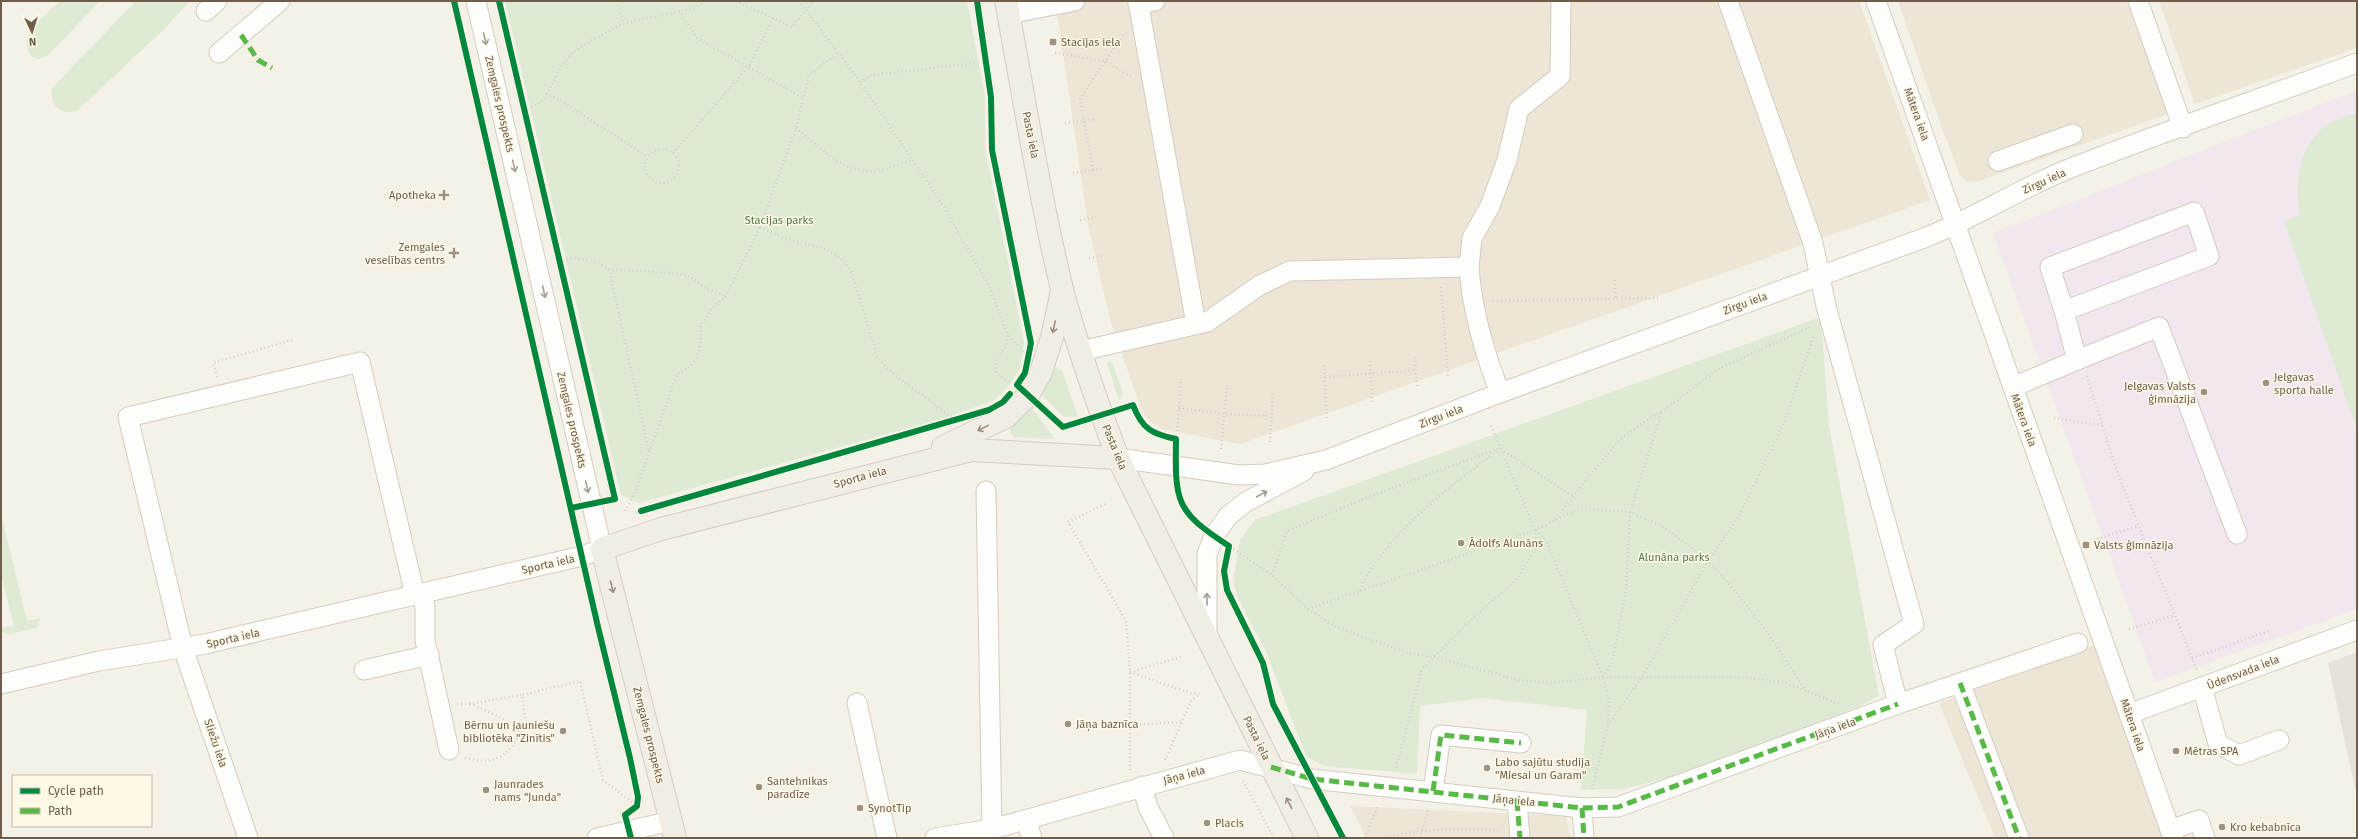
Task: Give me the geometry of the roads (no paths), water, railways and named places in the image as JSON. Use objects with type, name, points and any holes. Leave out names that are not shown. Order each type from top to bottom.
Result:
[{"type":"main road","name":"Pasta iela","points":[[1007,7],[1047,220],[1062,289],[1081,351],[1118,458],[1307,838]]},
{"type":"main road","points":[[900,467],[1006,417],[1019,405],[1041,372],[1052,337],[1062,289]]},
{"type":"main road","name":"Sporta iela","points":[[602,549],[641,535],[900,467],[971,450],[1118,458]]},
{"type":"main road","name":"Zemgales prospekts","points":[[602,549],[673,830]]},
{"type":"street","points":[[219,53],[280,1]]},
{"type":"street","name":"Zemgales prospekts","points":[[476,1],[602,549]]},
{"type":"street","points":[[1007,7],[1075,1]]},
{"type":"street","points":[[1500,393],[1488,362],[1472,301],[1469,267],[1472,238],[1490,206],[1507,160],[1519,109],[1560,76],[1561,1]]},
{"type":"street","points":[[1728,1],[1813,244],[1819,276],[1914,624],[1883,645],[1898,704]]},
{"type":"street","name":"Mātera iela","points":[[1876,1],[2172,834]]},
{"type":"street","points":[[2138,1],[2183,128]]},
{"type":"street","points":[[1142,4],[1154,92],[1196,324]]},
{"type":"street","name":"Zirgu iela","points":[[1118,458],[1239,475],[1265,474],[1326,460],[1500,393],[1957,226],[2004,199],[2066,170],[2357,63]]},
{"type":"street","points":[[1998,161],[2065,137],[2066,170]]},
{"type":"street","points":[[2064,311],[2209,256],[2194,212],[2050,268],[2064,311],[2077,360]]},
{"type":"street","points":[[1081,351],[1207,322],[1260,285],[1290,271],[1469,267]]},
{"type":"street","points":[[2013,388],[2159,327],[2237,534]]},
{"type":"street","name":"Sliežu iela","points":[[248,838],[184,648],[128,417],[360,362],[419,594]]},
{"type":"street","points":[[1208,638],[1207,554],[1214,536],[1228,516],[1246,502],[1326,460]]},
{"type":"street","points":[[986,491],[992,830]]},
{"type":"street","name":"Sporta iela","points":[[1,684],[99,661],[184,648],[419,594],[602,549]]},
{"type":"street","points":[[419,594],[425,607],[425,640],[449,750]]},
{"type":"street","name":"Ūdensvada iela","points":[[2129,714],[2357,630]]},
{"type":"street","name":"Jāņa iela","points":[[935,838],[992,830],[1136,788],[1240,760],[1312,779],[1584,808],[1618,808],[1898,704],[2078,643]]},
{"type":"street","points":[[364,670],[428,655]]},
{"type":"street","points":[[1960,683],[2019,838]]},
{"type":"street","points":[[2202,688],[2218,744],[2239,755],[2279,740]]},
{"type":"street","points":[[857,703],[887,838]]},
{"type":"street","points":[[1434,791],[1441,735],[1521,743]]},
{"type":"street","points":[[1136,788],[1164,838]]},
{"type":"street","points":[[1517,801],[1520,834]]},
{"type":"street","points":[[1584,808],[1584,838]]},
{"type":"street","points":[[1026,820],[1032,838]]},
{"type":"street","points":[[2172,834],[2199,820],[2205,838]]},
{"type":"street","points":[[597,838],[673,830]]},
{"type":"place","name":"Stacijas iela","points":[[1053,42]]},
{"type":"place","name":"Apotheka","points":[[444,195]]},
{"type":"place","name":"Zemgales veselības centrs","points":[[454,253]]},
{"type":"place","name":"Jelgavas sporta halle","points":[[2266,383]]},
{"type":"place","name":"Jelgavas Valsts ģimnāzija","points":[[2204,392]]},
{"type":"place","name":"Ādolfs Alunāns","points":[[1461,543]]},
{"type":"place","name":"Valsts ģimnāzija","points":[[2086,545]]},
{"type":"place","name":"Jāņa baznīca","points":[[1068,724]]},
{"type":"place","name":"Bērnu un jauniešu bibliotēka \"Zinītis\"","points":[[563,731]]},
{"type":"place","name":"Mētras SPA","points":[[2176,751]]},
{"type":"place","name":"Labo sajūtu studija \"Miesai un Garam\"","points":[[1487,768]]},
{"type":"place","name":"Santehnikas paradīze","points":[[759,787]]},
{"type":"place","name":"Jaunrades nams \"Junda\"","points":[[486,790]]},
{"type":"place","name":"SynotTip","points":[[860,808]]},
{"type":"place","name":"Placis","points":[[1207,823]]},
{"type":"place","name":"Kro kebabnīca","points":[[2222,827]]},
{"type":"park label","name":"Stacijas parks","points":[[779,220]]},
{"type":"park label","name":"Alunāna parks","points":[[1674,557]]}]
